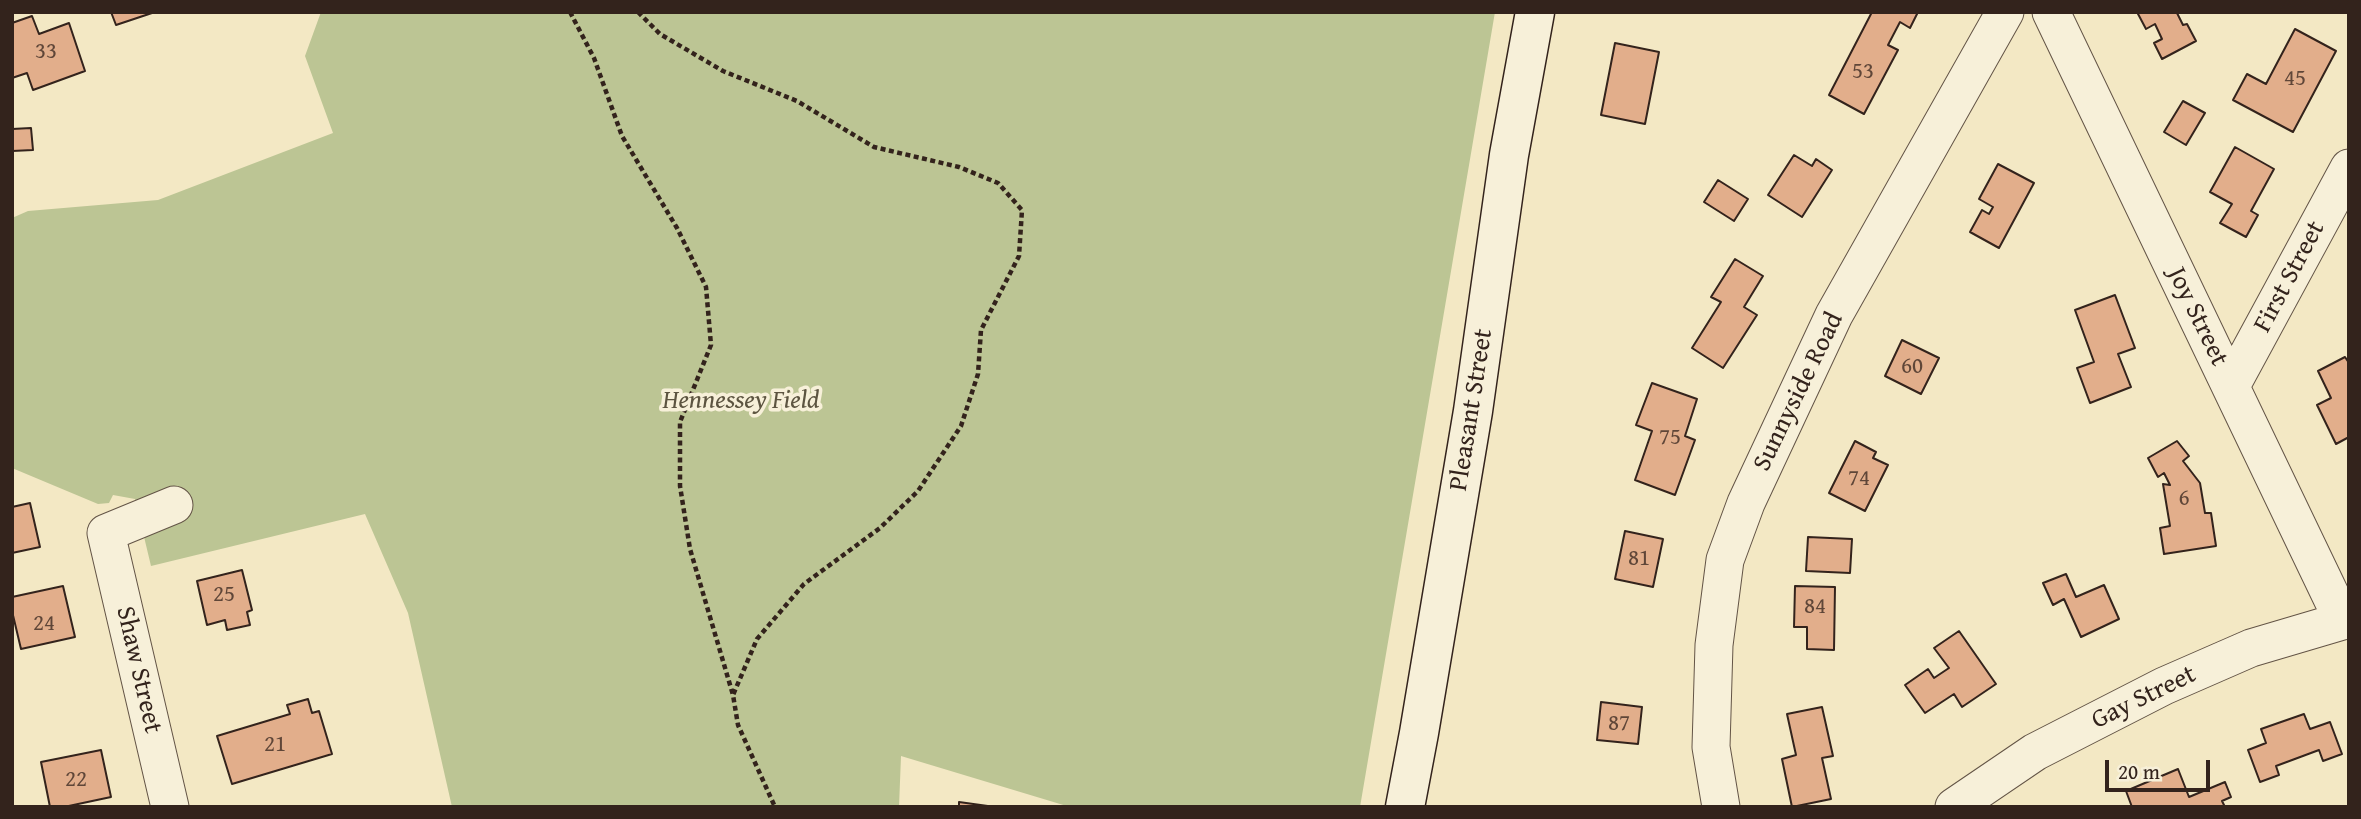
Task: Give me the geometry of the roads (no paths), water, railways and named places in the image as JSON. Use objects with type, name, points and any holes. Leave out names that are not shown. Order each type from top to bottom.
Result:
[{"type":"street","name":"Pleasant Street","points":[[1405,807],[1474,411],[1509,155],[1535,12]]},
{"type":"street","name":"Sunnyside Road","points":[[1721,807],[1711,747],[1714,645],[1725,560],[1746,503],[1835,315],[2005,12]]},
{"type":"street","name":"Joy Street","points":[[2051,12],[2346,620]]},
{"type":"street","name":"First Street","points":[[2231,386],[2349,169]]},
{"type":"street","name":"Shaw Street","points":[[170,807],[106,533],[173,505]]},
{"type":"street","name":"Gay Street","points":[[1954,807],[2035,751],[2164,686],[2251,648],[2346,620]]},
{"type":"park label","name":"Hennessey Field","points":[[741,401]]}]
